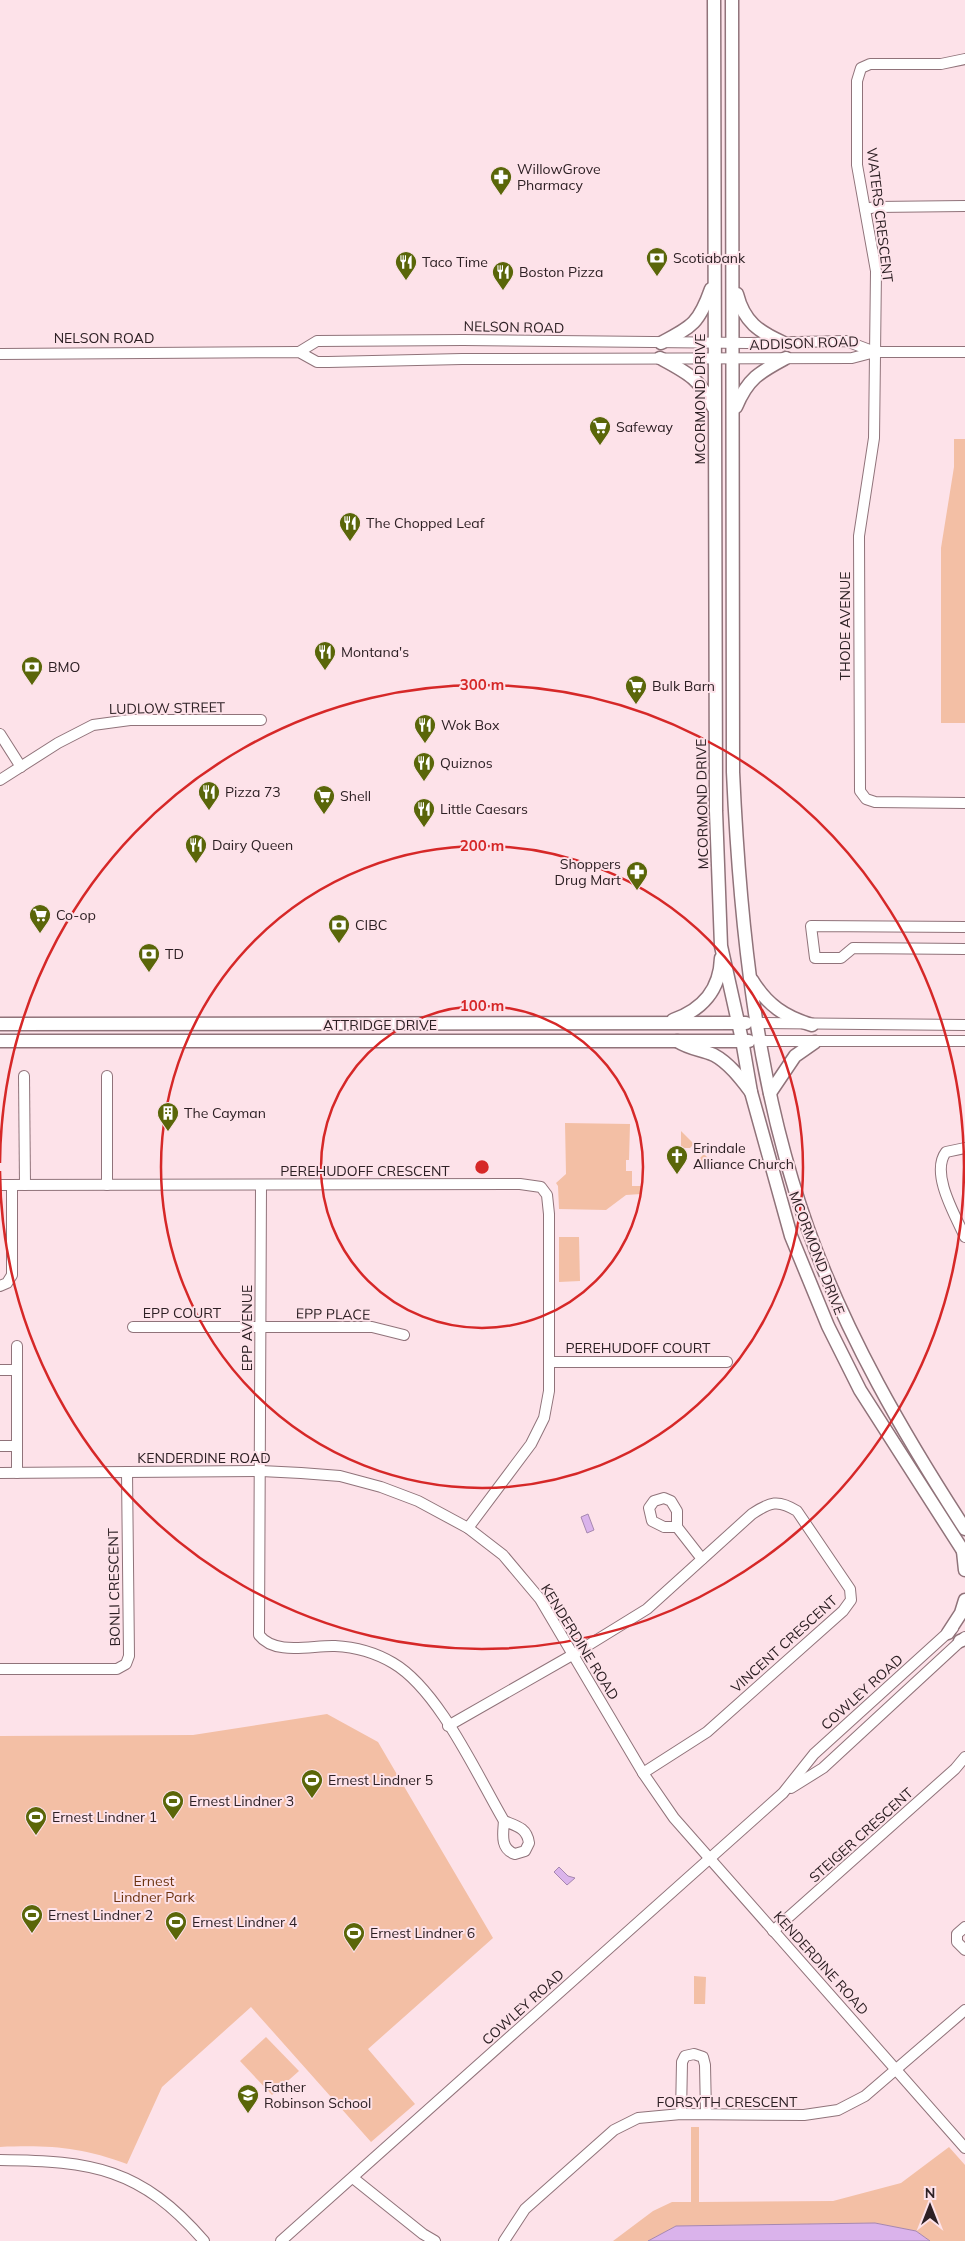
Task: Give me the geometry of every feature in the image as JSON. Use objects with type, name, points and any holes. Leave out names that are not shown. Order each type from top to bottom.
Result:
[{"type":"main road","name":"MCORMOND DRIVE","points":[[714,0],[716,811],[721,946],[752,1092],[791,1236],[828,1326],[860,1390],[964,1553]]},
{"type":"main road","name":"MCORMOND DRIVE","points":[[732,0],[733,772],[737,864],[756,1023],[770,1093],[789,1171],[808,1230],[876,1381],[918,1456],[965,1529]]},
{"type":"main road","points":[[661,342],[685,330],[703,313],[714,279]]},
{"type":"main road","points":[[733,280],[744,316],[766,335],[784,343]]},
{"type":"main road","points":[[660,358],[690,374],[706,391],[716,413]]},
{"type":"main road","points":[[734,411],[744,388],[756,376],[786,358]]},
{"type":"main road","points":[[716,660],[734,688]]},
{"type":"main road","points":[[664,1024],[685,1016],[705,1002],[717,986],[721,962],[721,946]]},
{"type":"main road","points":[[749,976],[761,995],[780,1012],[794,1020],[812,1025]]},
{"type":"main road","name":"ATTRIDGE DRIVE","points":[[0,1024],[756,1023]]},
{"type":"main road","name":"ATTRIDGE DRIVE","points":[[0,1041],[759,1041]]},
{"type":"main road","points":[[677,1041],[690,1049],[714,1056],[736,1074],[752,1092]]},
{"type":"main road","points":[[770,1093],[794,1056],[815,1042]]},
{"type":"main road","points":[[964,1553],[965,1570]]},
{"type":"main road","points":[[948,1633],[961,1613],[965,1600]]},
{"type":"street","name":"WATERS CRESCENT","points":[[875,352],[876,271],[857,165],[857,80],[861,68],[870,64],[941,64],[965,59]]},
{"type":"street","points":[[865,209],[876,207],[965,206]]},
{"type":"street","name":"NELSON ROAD","points":[[299,352],[316,341],[463,340],[733,343]]},
{"type":"street","name":"ADDISON ROAD","points":[[733,343],[846,341],[875,352]]},
{"type":"street","name":"NELSON ROAD","points":[[0,354],[299,352],[317,362],[660,358],[733,359]]},
{"type":"street","name":"ADDISON ROAD","points":[[733,359],[852,358],[875,352],[965,352]]},
{"type":"street","name":"THODE AVENUE","points":[[875,352],[874,438],[859,536],[860,791],[866,799],[876,802],[965,803]]},
{"type":"street","name":"LUDLOW STREET","points":[[0,780],[58,743],[94,725],[143,719],[261,720]]},
{"type":"street","points":[[0,734],[21,767]]},
{"type":"street","points":[[965,927],[811,926],[815,958],[840,958],[853,948],[965,949]]},
{"type":"street","points":[[756,1023],[965,1025]]},
{"type":"street","points":[[759,1041],[965,1041]]},
{"type":"street","points":[[24,1076],[25,1184]]},
{"type":"street","points":[[107,1076],[107,1184]]},
{"type":"street","points":[[965,1148],[946,1152],[940,1166],[942,1180],[965,1237]]},
{"type":"street","points":[[0,1286],[7,1283],[12,1275],[12,1184]]},
{"type":"street","name":"PEREHUDOFF CRESCENT","points":[[0,1185],[520,1184],[541,1187],[548,1202],[549,1391],[544,1418],[531,1444],[468,1528]]},
{"type":"street","name":"EPP AVENUE","points":[[261,1185],[259,1635],[264,1642],[277,1647],[335,1646],[373,1654],[409,1674],[432,1699],[504,1821]]},
{"type":"street","name":"EPP COURT","points":[[133,1327],[261,1326]]},
{"type":"street","name":"EPP PLACE","points":[[261,1326],[372,1327],[404,1335]]},
{"type":"street","points":[[17,1346],[18,1473]]},
{"type":"street","name":"PEREHUDOFF COURT","points":[[549,1362],[727,1362]]},
{"type":"street","points":[[0,1370],[17,1370]]},
{"type":"street","points":[[0,1446],[17,1446]]},
{"type":"street","name":"KENDERDINE ROAD","points":[[0,1473],[261,1471],[340,1476],[381,1487],[418,1500],[468,1528],[503,1555],[540,1599],[643,1773],[674,1818],[965,2148]]},
{"type":"street","name":"BONLI CRESCENT","points":[[0,1669],[117,1670],[126,1664],[129,1656],[127,1472]]},
{"type":"street","name":"VINCENT CRESCENT","points":[[448,1726],[574,1654],[647,1609],[758,1510],[776,1503],[786,1504],[797,1511],[840,1573],[850,1589],[851,1600],[836,1617],[707,1732],[643,1773]]},
{"type":"street","points":[[677,1527],[702,1559]]},
{"type":"street","name":"COWLEY ROAD","points":[[281,2241],[783,1793],[814,1754],[965,1618]]},
{"type":"street","name":"COWLEY ROAD","points":[[783,1793],[823,1768],[963,1639]]},
{"type":"street","name":"STEIGER CRESCENT","points":[[773,1931],[955,1769],[965,1757]]},
{"type":"street","points":[[965,1927],[957,1934],[957,1942],[965,1950]]},
{"type":"street","points":[[896,2069],[965,2010]]},
{"type":"street","points":[[681,2114],[682,2062],[686,2056],[694,2054],[703,2057],[705,2065],[706,2113]]},
{"type":"street","name":"FORSYTH CRESCENT","points":[[504,2241],[525,2208],[614,2130],[638,2118],[706,2113],[804,2115],[838,2110],[865,2096],[896,2069]]},
{"type":"street","points":[[0,2160],[51,2160],[92,2166],[112,2172],[134,2182],[165,2202],[204,2241]]},
{"type":"street","points":[[353,2178],[423,2234],[435,2241]]},
{"type":"green space","points":[[954,439],[965,439],[965,723],[941,723],[941,548],[954,467]]},
{"type":"green space","points":[[565,1123],[630,1124],[629,1160],[626,1160],[626,1171],[632,1171],[632,1186],[641,1186],[641,1194],[626,1195],[606,1210],[559,1209],[558,1186],[556,1183],[566,1174]]},
{"type":"green space","points":[[681,1131],[694,1144],[690,1148],[681,1148]]},
{"type":"green space","points":[[704,1154],[718,1168],[701,1168],[700,1158]]},
{"type":"green space","points":[[559,1237],[579,1237],[580,1281],[559,1282]]},
{"type":"green space","name":"Ernest Lindner Park","points":[[327,1714],[378,1742],[493,1938],[368,2049],[415,2104],[371,2142],[251,2007],[162,2087],[127,2164],[110,2158],[64,2148],[34,2146],[0,2147],[0,1736],[193,1735]]},
{"type":"green space","points":[[694,1976],[706,1977],[705,2004],[694,2004]]},
{"type":"green space","points":[[266,2037],[299,2071],[272,2095],[240,2061]]},
{"type":"green space","points":[[691,2127],[699,2127],[699,2202],[833,2201],[901,2183],[949,2147],[965,2165],[965,2241],[930,2241],[916,2231],[875,2223],[676,2226],[648,2241],[613,2241],[653,2211],[672,2202],[691,2202]]},
{"type":"shaded area","points":[[588,1514],[594,1530],[587,1533],[581,1517]]},
{"type":"shaded area","points":[[559,1867],[568,1876],[575,1878],[567,1885],[554,1872]]},
{"type":"shaded area","points":[[875,2223],[916,2231],[930,2241],[648,2241],[676,2226]]},
{"type":"place","name":"WillowGrove Pharmacy","points":[[501,196]]},
{"type":"place","name":"Scotiabank","points":[[657,277]]},
{"type":"place","name":"Taco Time","points":[[406,281]]},
{"type":"place","name":"Boston Pizza","points":[[503,291]]},
{"type":"place","name":"Safeway","points":[[600,446]]},
{"type":"place","name":"The Chopped Leaf","points":[[350,542]]},
{"type":"place","name":"Montana's","points":[[325,671]]},
{"type":"place","name":"BMO","points":[[32,686]]},
{"type":"place","name":"Bulk Barn","points":[[636,705]]},
{"type":"place","name":"Wok Box","points":[[425,744]]},
{"type":"place","name":"Quiznos","points":[[424,782]]},
{"type":"place","name":"Pizza 73","points":[[209,811]]},
{"type":"place","name":"Shell","points":[[324,815]]},
{"type":"place","name":"Little Caesars","points":[[424,828]]},
{"type":"place","name":"Dairy Queen","points":[[196,864]]},
{"type":"place","name":"Shoppers Drug Mart","points":[[637,891]]},
{"type":"place","name":"Co-op","points":[[40,934]]},
{"type":"place","name":"CIBC","points":[[339,944]]},
{"type":"place","name":"TD","points":[[149,973]]},
{"type":"place","name":"The Cayman","points":[[168,1132]]},
{"type":"place","name":"Erindale Alliance Church","points":[[677,1175]]},
{"type":"place","name":"Ernest Lindner 5","points":[[312,1799]]},
{"type":"place","name":"Ernest Lindner 3","points":[[173,1820]]},
{"type":"place","name":"Ernest Lindner 1","points":[[36,1836]]},
{"type":"place","name":"Ernest Lindner 2","points":[[32,1934]]},
{"type":"place","name":"Ernest Lindner 4","points":[[176,1941]]},
{"type":"place","name":"Ernest Lindner 6","points":[[354,1952]]},
{"type":"place","name":"Father Robinson School","points":[[248,2114]]}]
